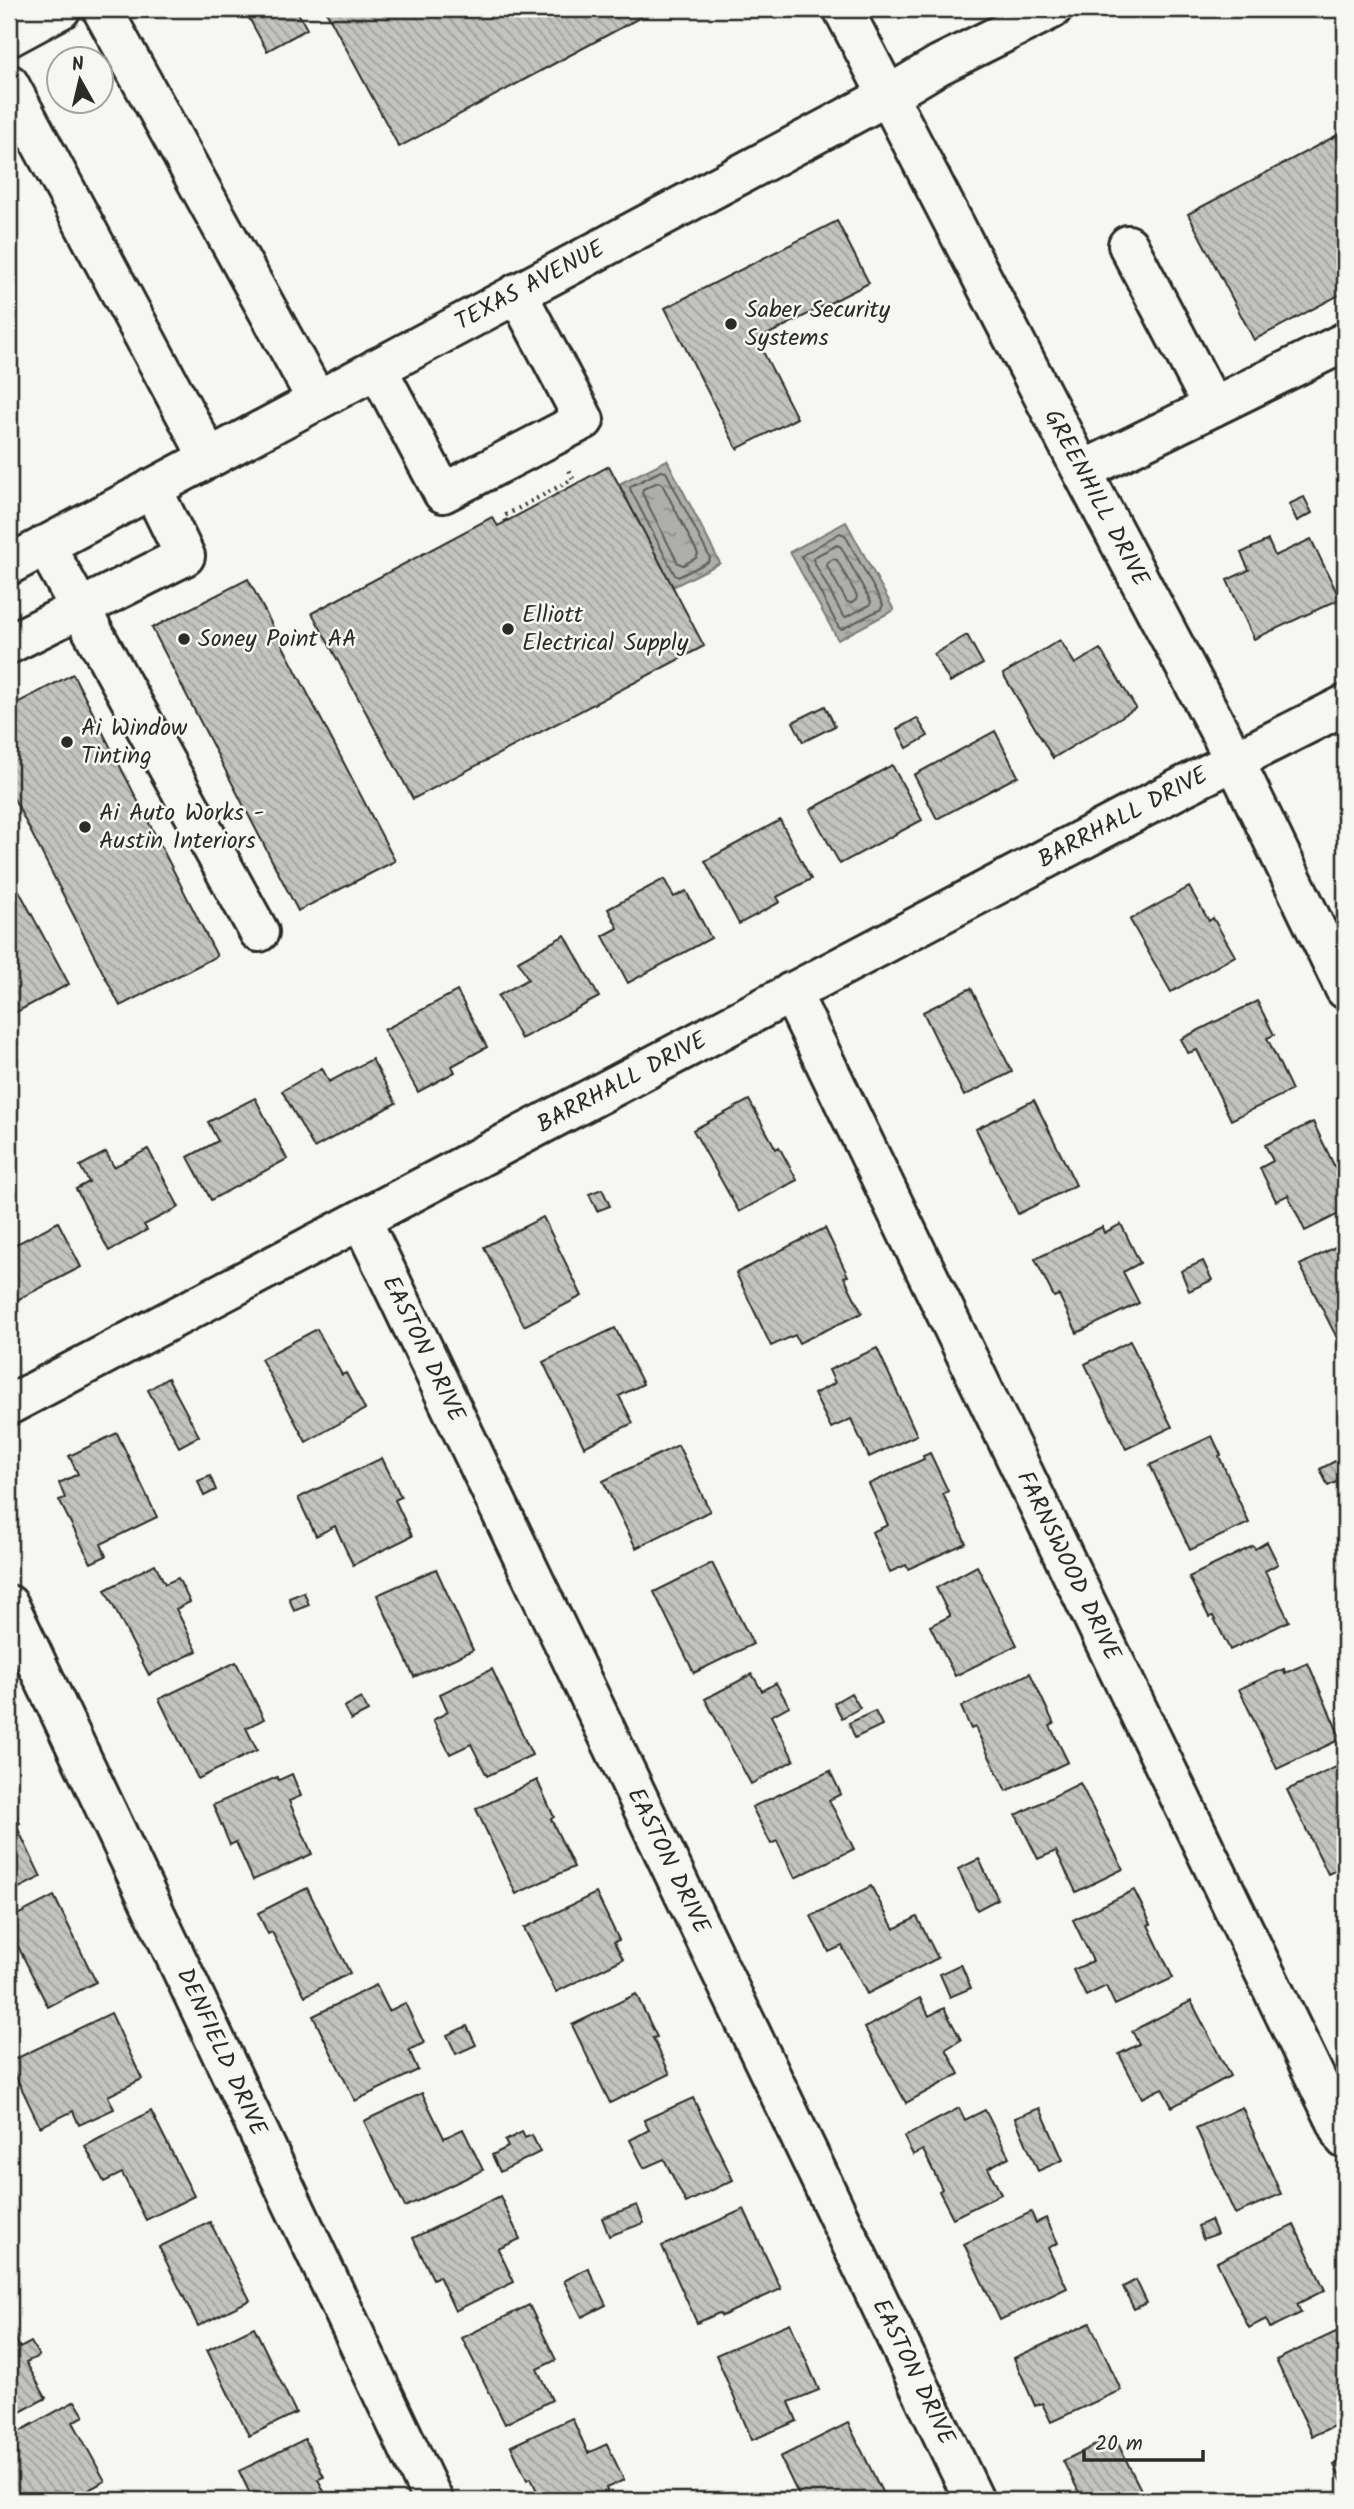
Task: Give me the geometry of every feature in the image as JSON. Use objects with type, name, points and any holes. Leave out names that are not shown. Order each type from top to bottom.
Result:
[{"type":"street","points":[[9,37],[61,9]]},
{"type":"street","points":[[102,9],[317,400]]},
{"type":"street","name":"GREENHILL DRIVE","points":[[843,9],[1234,759],[1345,989]]},
{"type":"street","name":"TEXAS AVENUE","points":[[9,565],[888,95],[939,65],[1052,9]]},
{"type":"street","points":[[9,84],[209,458]]},
{"type":"street","points":[[1128,245],[1213,407]]},
{"type":"street","points":[[377,368],[443,493],[583,420],[517,293]]},
{"type":"street","points":[[1082,471],[1345,342]]},
{"type":"street","points":[[9,644],[185,556],[152,488]]},
{"type":"street","points":[[45,545],[259,932]]},
{"type":"street","name":"BARRHALL DRIVE","points":[[9,1405],[1234,759],[1345,705]]},
{"type":"street","name":"FARNSWOOD DRIVE","points":[[791,992],[1345,2139]]},
{"type":"street","name":"EASTON DRIVE","points":[[362,1221],[974,2500]]},
{"type":"street","name":"DENFIELD DRIVE","points":[[9,1605],[433,2500]]},
{"type":"water","points":[[667,460],[720,563],[673,587],[619,484]]},
{"type":"water","points":[[846,522],[894,610],[838,640],[790,552]]},
{"type":"building","points":[[244,9],[296,9],[307,29],[267,51]]},
{"type":"building","points":[[325,9],[636,9],[641,17],[399,147]]},
{"type":"building","points":[[1345,131],[1345,292],[1254,340],[1188,214]]},
{"type":"building","name":"Saber Security Systems","points":[[837,221],[869,283],[757,340],[797,418],[737,449],[665,308]]},
{"type":"building","name":"Elliott Electrical Supply","points":[[609,466],[704,646],[413,799],[312,613],[492,517],[498,526]]},
{"type":"building","points":[[1304,497],[1312,513],[1297,521],[1289,504]]},
{"type":"building","points":[[1311,539],[1340,599],[1254,639],[1227,580],[1249,570],[1241,553],[1268,540],[1275,556]]},
{"type":"building","points":[[248,579],[395,861],[298,911],[152,628]]},
{"type":"building","points":[[967,635],[983,664],[950,682],[934,654]]},
{"type":"building","points":[[1060,640],[1075,664],[1100,649],[1136,708],[1053,758],[1003,674]]},
{"type":"building","points":[[73,674],[217,956],[120,1006],[9,789],[9,707]]},
{"type":"building","points":[[825,706],[835,726],[803,742],[793,722]]},
{"type":"building","points":[[917,718],[928,736],[907,748],[897,729]]},
{"type":"building","points":[[995,731],[1018,776],[937,819],[914,775]]},
{"type":"building","points":[[892,765],[922,820],[840,864],[810,810]]},
{"type":"building","points":[[780,820],[811,879],[777,897],[780,902],[739,924],[705,861]]},
{"type":"building","points":[[9,872],[69,984],[9,1016]]},
{"type":"building","points":[[664,879],[674,897],[686,891],[711,938],[628,983],[603,936],[618,928],[608,909]]},
{"type":"building","points":[[1189,887],[1209,921],[1213,918],[1235,956],[1171,992],[1130,920]]},
{"type":"building","points":[[565,935],[599,997],[521,1039],[498,996],[528,979],[518,961]]},
{"type":"building","points":[[971,988],[1012,1072],[964,1096],[923,1012]]},
{"type":"building","points":[[457,991],[487,1047],[452,1066],[455,1072],[418,1092],[384,1030]]},
{"type":"building","points":[[1257,1001],[1274,1035],[1267,1038],[1292,1090],[1231,1120],[1197,1050],[1188,1053],[1181,1039]]},
{"type":"building","points":[[372,1059],[396,1103],[314,1148],[282,1091],[322,1068],[329,1082]]},
{"type":"building","points":[[255,1098],[287,1159],[211,1200],[188,1157],[218,1141],[208,1122]]},
{"type":"building","points":[[749,1100],[797,1180],[739,1212],[693,1130]]},
{"type":"building","points":[[1034,1100],[1076,1185],[1018,1214],[976,1129]]},
{"type":"building","points":[[1313,1122],[1345,1188],[1345,1211],[1305,1231],[1288,1195],[1276,1201],[1260,1168],[1273,1161],[1265,1145]]},
{"type":"building","points":[[148,1149],[179,1207],[144,1225],[147,1230],[109,1251],[76,1189],[89,1182],[80,1166],[106,1152],[114,1167]]},
{"type":"building","points":[[602,1189],[610,1206],[597,1211],[589,1194]]},
{"type":"building","points":[[543,1217],[582,1296],[524,1326],[484,1247]]},
{"type":"building","points":[[58,1222],[81,1267],[9,1304],[9,1248]]},
{"type":"building","points":[[1121,1224],[1140,1263],[1123,1272],[1139,1303],[1077,1333],[1059,1295],[1054,1297],[1035,1259],[1102,1227],[1104,1233]]},
{"type":"building","points":[[825,1228],[848,1276],[844,1277],[862,1313],[799,1343],[795,1335],[771,1346],[736,1273]]},
{"type":"building","points":[[1345,1242],[1345,1334],[1337,1338],[1300,1265]]},
{"type":"building","points":[[1203,1261],[1212,1280],[1189,1291],[1181,1271]]},
{"type":"building","points":[[615,1328],[643,1384],[619,1396],[633,1423],[584,1447],[543,1362]]},
{"type":"building","points":[[317,1329],[342,1375],[346,1373],[365,1409],[306,1442],[261,1359]]},
{"type":"building","points":[[1130,1341],[1172,1427],[1126,1449],[1085,1364]]},
{"type":"building","points":[[877,1348],[917,1435],[869,1457],[851,1419],[831,1428],[814,1394],[835,1383],[829,1370]]},
{"type":"building","points":[[168,1378],[199,1436],[179,1447],[148,1390]]},
{"type":"building","points":[[117,1433],[157,1517],[101,1544],[106,1556],[91,1563],[59,1500],[65,1498],[59,1483],[78,1474],[69,1456]]},
{"type":"building","points":[[1212,1436],[1249,1523],[1190,1550],[1150,1465]]},
{"type":"building","points":[[678,1445],[710,1511],[636,1548],[603,1481]]},
{"type":"building","points":[[930,1453],[948,1491],[943,1494],[966,1543],[908,1569],[906,1565],[890,1572],[872,1532],[888,1525],[869,1484],[924,1459],[923,1456]]},
{"type":"building","points":[[1345,1456],[1345,1478],[1328,1486],[1320,1469]]},
{"type":"building","points":[[382,1458],[401,1497],[395,1500],[412,1536],[353,1565],[335,1526],[316,1536],[298,1498]]},
{"type":"building","points":[[210,1476],[216,1490],[204,1496],[198,1481]]},
{"type":"building","points":[[1267,1542],[1278,1564],[1265,1571],[1289,1621],[1230,1650],[1213,1616],[1209,1617],[1189,1577]]},
{"type":"building","points":[[712,1563],[753,1644],[694,1673],[654,1592]]},
{"type":"building","points":[[155,1564],[165,1584],[178,1578],[190,1602],[176,1609],[197,1651],[149,1675],[105,1590]]},
{"type":"building","points":[[977,1566],[1017,1645],[955,1676],[930,1626],[950,1616],[936,1588]]},
{"type":"building","points":[[436,1569],[473,1650],[414,1677],[377,1595]]},
{"type":"building","points":[[304,1592],[309,1605],[294,1611],[289,1598]]},
{"type":"building","points":[[236,1662],[264,1719],[246,1728],[257,1750],[198,1779],[159,1699]]},
{"type":"building","points":[[1308,1663],[1341,1739],[1277,1769],[1239,1689],[1284,1669],[1285,1673]]},
{"type":"building","points":[[492,1669],[532,1755],[487,1776],[471,1744],[450,1754],[433,1720],[448,1712],[440,1694]]},
{"type":"building","points":[[1030,1673],[1054,1724],[1050,1726],[1068,1762],[1006,1791],[975,1727],[971,1729],[961,1707]]},
{"type":"building","points":[[752,1674],[762,1691],[776,1683],[789,1706],[771,1716],[794,1760],[751,1784],[705,1699]]},
{"type":"building","points":[[851,1693],[860,1708],[842,1718],[834,1703]]},
{"type":"building","points":[[361,1698],[368,1711],[351,1720],[344,1707]]},
{"type":"building","points":[[875,1711],[882,1725],[855,1738],[849,1723]]},
{"type":"building","points":[[1336,1767],[1345,1782],[1345,1866],[1328,1874],[1287,1790]]},
{"type":"building","points":[[830,1771],[841,1794],[829,1800],[854,1849],[795,1878],[777,1841],[771,1844],[752,1807]]},
{"type":"building","points":[[292,1774],[301,1796],[289,1801],[312,1854],[253,1880],[236,1842],[230,1845],[213,1805],[277,1777],[279,1780]]},
{"type":"building","points":[[537,1780],[554,1817],[551,1819],[574,1867],[516,1894],[476,1809]]},
{"type":"building","points":[[1080,1783],[1123,1869],[1076,1892],[1056,1851],[1038,1859],[1016,1815]]},
{"type":"building","points":[[9,1801],[20,1823],[16,1825],[41,1877],[9,1893]]},
{"type":"building","points":[[979,1859],[998,1899],[977,1910],[958,1869]]},
{"type":"building","points":[[871,1886],[894,1929],[917,1917],[938,1958],[867,1994],[842,1946],[829,1952],[811,1916]]},
{"type":"building","points":[[307,1888],[350,1973],[305,1996],[272,1932],[268,1934],[258,1913]]},
{"type":"building","points":[[1134,1890],[1173,1978],[1115,2005],[1106,1986],[1086,1996],[1073,1970],[1093,1961],[1073,1920]]},
{"type":"building","points":[[596,1893],[619,1940],[614,1942],[623,1959],[556,1992],[524,1928]]},
{"type":"building","points":[[54,1896],[96,1982],[48,2007],[9,1928],[9,1919]]},
{"type":"building","points":[[961,1964],[971,1988],[950,1997],[940,1974]]},
{"type":"building","points":[[376,1985],[389,2011],[405,2003],[424,2043],[409,2050],[418,2070],[355,2101],[313,2016]]},
{"type":"building","points":[[636,1994],[657,2037],[653,2038],[670,2074],[610,2103],[572,2025]]},
{"type":"building","points":[[920,1998],[929,2016],[944,2008],[961,2040],[946,2049],[959,2074],[906,2103],[865,2028]]},
{"type":"building","points":[[1191,2001],[1230,2076],[1172,2107],[1162,2088],[1142,2098],[1119,2054],[1139,2044],[1132,2031]]},
{"type":"building","points":[[111,2013],[142,2079],[108,2096],[114,2109],[79,2125],[73,2111],[40,2127],[9,2062]]},
{"type":"building","points":[[467,2026],[476,2045],[456,2054],[447,2035]]},
{"type":"building","points":[[422,2093],[444,2138],[463,2129],[483,2170],[405,2207],[364,2121]]},
{"type":"building","points":[[693,2098],[733,2180],[686,2203],[664,2159],[644,2168],[630,2140],[649,2130],[644,2120]]},
{"type":"building","points":[[1242,2107],[1281,2194],[1235,2214],[1196,2128]]},
{"type":"building","points":[[959,2108],[965,2120],[985,2110],[1009,2157],[988,2168],[1001,2194],[953,2218],[923,2150],[913,2155],[904,2137]]},
{"type":"building","points":[[1040,2108],[1063,2160],[1038,2171],[1015,2118]]},
{"type":"building","points":[[151,2111],[194,2196],[146,2220],[122,2173],[104,2182],[85,2146]]},
{"type":"building","points":[[522,2132],[525,2138],[532,2135],[540,2152],[500,2172],[492,2155],[508,2147],[505,2141]]},
{"type":"building","points":[[500,2196],[520,2239],[498,2249],[514,2282],[455,2311],[439,2276],[433,2279],[413,2238]]},
{"type":"building","points":[[637,2205],[644,2223],[609,2236],[602,2218]]},
{"type":"building","points":[[744,2209],[781,2289],[722,2316],[719,2313],[697,2323],[662,2246]]},
{"type":"building","points":[[1031,2212],[1036,2223],[1046,2218],[1058,2243],[1048,2248],[1067,2288],[1000,2320],[964,2244]]},
{"type":"building","points":[[1211,2220],[1217,2234],[1203,2239],[1198,2226]]},
{"type":"building","points":[[210,2222],[250,2300],[198,2326],[159,2247]]},
{"type":"building","points":[[1294,2225],[1325,2290],[1297,2304],[1301,2313],[1270,2328],[1266,2319],[1249,2328],[1217,2262]]},
{"type":"building","points":[[588,2268],[606,2305],[582,2317],[564,2281]]},
{"type":"building","points":[[1136,2280],[1147,2303],[1134,2309],[1123,2287]]},
{"type":"building","points":[[529,2305],[556,2360],[537,2369],[552,2400],[505,2424],[462,2338]]},
{"type":"building","points":[[790,2323],[819,2390],[789,2402],[797,2421],[752,2440],[716,2355]]},
{"type":"building","points":[[1090,2323],[1121,2390],[1051,2422],[1042,2403],[1035,2406],[1014,2358]]},
{"type":"building","points":[[9,2327],[20,2348],[31,2342],[39,2356],[26,2362],[46,2398],[9,2418]]},
{"type":"building","points":[[254,2327],[296,2413],[249,2436],[207,2350]]},
{"type":"building","points":[[1340,2330],[1345,2342],[1345,2421],[1312,2436],[1276,2360]]},
{"type":"building","points":[[75,2401],[84,2416],[73,2422],[105,2481],[81,2494],[85,2500],[9,2500],[9,2437]]},
{"type":"building","points":[[572,2418],[588,2453],[607,2444],[624,2480],[606,2488],[611,2500],[541,2500],[531,2478],[527,2480],[511,2446]]},
{"type":"building","points":[[848,2423],[886,2500],[801,2500],[780,2457]]},
{"type":"building","points":[[1114,2436],[1146,2500],[1083,2500],[1063,2461]]},
{"type":"building","points":[[305,2439],[324,2477],[318,2479],[328,2500],[253,2500],[239,2471]]},
{"type":"building","points":[[1345,2459],[1345,2488],[1334,2465]]},
{"type":"place","name":"Saber Security Systems","points":[[731,324]]},
{"type":"place","name":"Elliott Electrical Supply","points":[[508,629]]},
{"type":"place","name":"Soney Point AA","points":[[184,639]]},
{"type":"place","name":"Ai Window Tinting","points":[[67,742]]},
{"type":"place","name":"Ai Auto Works - Austin Interiors","points":[[85,827]]}]
